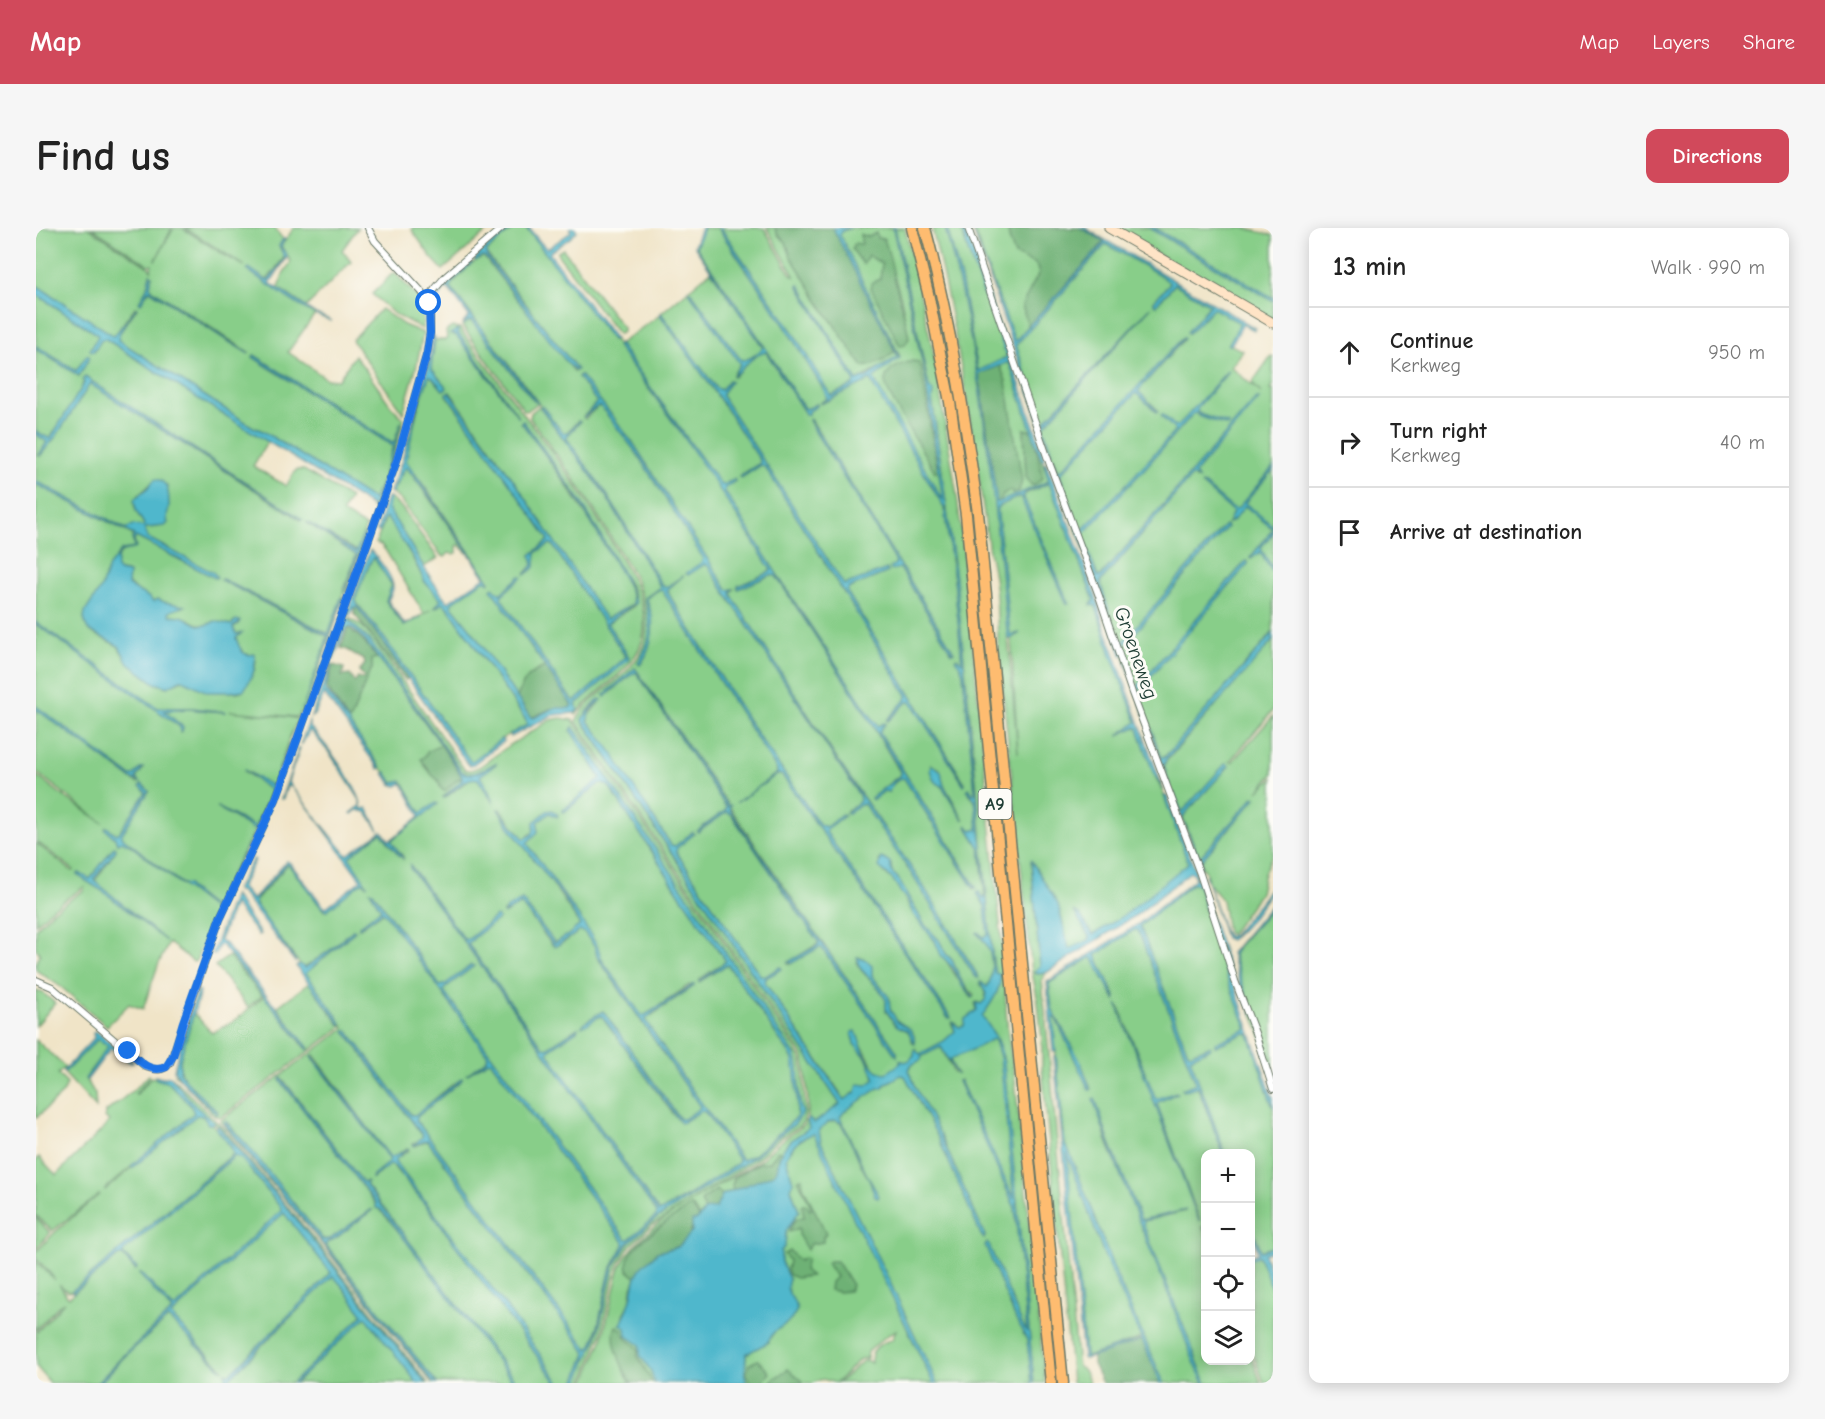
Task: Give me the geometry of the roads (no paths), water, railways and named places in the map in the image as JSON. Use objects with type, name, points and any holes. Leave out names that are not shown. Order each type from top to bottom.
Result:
[{"type":"highway","name":"A9","points":[[912,228],[950,402],[966,515],[1051,1383]]},
{"type":"highway","name":"A9","points":[[925,228],[958,380],[978,513],[1064,1383]]},
{"type":"street","points":[[368,228],[375,241],[421,291],[429,303]]},
{"type":"street","points":[[36,980],[52,987],[146,1067],[162,1070],[170,1063],[220,918],[276,799],[397,460],[427,353],[430,333],[429,303],[435,289],[445,277],[502,228]]},
{"type":"street","name":"Groeneweg","points":[[968,228],[1122,666],[1200,874],[1273,1089]]},
{"type":"street","points":[[1109,228],[1273,323]]},
{"type":"street","points":[[421,291],[435,289]]},
{"type":"water","points":[[510,228],[516,228],[487,251],[487,256],[573,364],[576,371],[567,363],[485,257],[482,256],[476,261],[474,259]]},
{"type":"water","points":[[526,228],[529,228],[547,249],[571,232],[569,228],[577,231],[550,254],[615,339],[612,340]]},
{"type":"water","points":[[701,228],[704,228],[696,247],[748,321],[804,408],[807,409],[817,404],[808,412],[808,415],[766,352],[752,359],[732,377],[740,364],[688,291],[741,360],[753,356],[763,347],[694,246]]},
{"type":"water","points":[[718,228],[721,228],[794,334],[831,396],[855,382],[798,285],[857,381],[898,357],[833,228],[851,228],[842,231],[840,235],[900,358],[873,378],[943,501],[925,375],[893,228],[895,228],[929,387],[933,392],[932,399],[956,578],[993,963],[995,973],[1001,975],[997,992],[982,1017],[996,1039],[1004,1064],[1034,1383],[1032,1383],[1027,1340],[1017,1322],[985,1245],[987,1243],[989,1245],[1027,1332],[1015,1208],[958,1081],[960,1081],[1014,1199],[1000,1057],[993,1039],[950,1060],[957,1075],[941,1047],[922,1056],[921,1060],[911,1065],[909,1070],[939,1132],[985,1236],[984,1239],[938,1137],[905,1076],[900,1075],[882,1088],[878,1088],[840,1117],[866,1173],[841,1123],[836,1120],[828,1122],[819,1131],[821,1142],[937,1383],[933,1383],[814,1134],[797,1143],[786,1158],[793,1182],[791,1189],[799,1211],[786,1231],[781,1262],[789,1279],[788,1292],[797,1310],[791,1320],[774,1332],[767,1343],[746,1354],[746,1383],[654,1383],[651,1371],[640,1355],[640,1345],[627,1336],[626,1328],[620,1324],[631,1300],[636,1278],[644,1264],[657,1252],[678,1247],[692,1232],[692,1221],[697,1220],[705,1210],[716,1208],[722,1195],[774,1174],[785,1147],[809,1128],[807,1120],[814,1123],[840,1104],[582,719],[598,700],[602,700],[590,712],[588,721],[612,752],[671,845],[675,846],[693,832],[694,834],[677,848],[676,852],[760,975],[764,977],[780,967],[782,969],[766,978],[765,983],[844,1100],[856,1092],[858,1084],[867,1085],[875,1079],[866,1057],[854,1044],[852,1032],[856,1031],[870,1063],[879,1072],[885,1074],[901,1063],[900,1060],[905,1062],[910,1060],[914,1055],[914,1049],[920,1054],[944,1041],[955,1031],[952,1022],[959,1027],[964,1026],[965,1019],[977,1010],[976,1003],[981,1004],[986,999],[980,982],[987,987],[992,972],[988,949],[977,933],[983,937],[988,935],[985,906],[977,893],[979,892],[984,899],[986,895],[980,848],[966,825],[972,830],[978,830],[975,800],[967,789],[975,793],[963,674],[955,659],[962,662],[944,508],[870,380],[820,404],[827,398],[783,323]]},
{"type":"water","points":[[945,228],[947,228],[961,279],[978,371],[1007,357],[961,228],[965,228],[1045,458],[1042,460],[1037,447],[1009,362],[979,374],[997,503],[1049,481],[1044,463],[1046,462],[1164,791],[1153,772],[1138,728],[1135,727],[1118,735],[1137,722],[1111,655],[1096,606],[1091,605],[1094,600],[1049,483],[1023,496],[1069,604],[1067,604],[1020,496],[997,507],[1010,635],[1020,633],[1008,640],[986,432],[969,330]]},
{"type":"water","points":[[972,228],[1015,341],[1104,243],[1081,228],[1085,228],[1255,328],[1254,330],[1243,324],[1231,345],[1228,345],[1240,323],[1213,308],[1188,334],[1187,332],[1210,305],[1175,284],[1156,305],[1154,304],[1154,301],[1170,283],[1106,244],[1016,345],[1042,424],[1151,307],[1043,427],[1052,453],[1050,453]]},
{"type":"water","points":[[1149,228],[1154,228],[1273,298],[1273,301]]},
{"type":"water","points":[[285,239],[281,247],[288,256],[270,283],[316,314],[332,321],[321,317],[299,305],[247,270],[249,268],[269,280],[285,258],[279,246]]},
{"type":"water","points":[[471,262],[450,287],[537,402],[471,320],[462,325],[469,316],[448,288],[443,291],[435,303],[450,280]]},
{"type":"water","points":[[150,274],[152,275],[150,287],[153,290],[249,354],[150,290],[141,303],[139,302],[147,288]]},
{"type":"water","points":[[36,285],[114,336],[137,307],[119,334],[118,340],[253,427],[373,500],[383,479],[373,507],[106,339],[102,339],[94,351],[90,350],[97,334],[36,294]]},
{"type":"water","points":[[661,313],[716,388],[721,390],[729,380],[731,381],[722,396],[844,585],[887,569],[888,572],[849,588],[847,592],[964,785],[911,702],[907,702],[887,720],[907,698],[907,695],[765,467],[761,465],[741,478],[739,477],[760,463],[760,460],[660,315]]},
{"type":"water","points":[[458,329],[458,333],[519,418],[456,335],[450,334]]},
{"type":"water","points":[[433,336],[435,337],[431,368],[447,388],[443,390],[429,376],[417,411],[406,461],[490,582],[483,581],[451,605],[472,631],[530,717],[534,718],[554,708],[570,708],[572,705],[491,589],[493,587],[500,594],[520,576],[522,577],[501,598],[572,700],[575,701],[626,657],[552,544],[537,552],[535,567],[525,575],[533,565],[531,555],[548,541],[548,538],[446,393],[449,392],[515,482],[606,619],[633,604],[628,586],[575,495],[521,422],[523,421],[580,500],[625,577],[636,603],[607,623],[629,657],[628,660],[576,704],[578,710],[575,713],[552,715],[511,737],[510,734],[527,725],[526,720],[449,609],[443,603],[434,608],[441,600],[425,582],[414,559],[387,518],[384,519],[380,532],[377,531],[387,497],[390,497],[389,511],[448,602],[485,577],[408,469],[404,469],[392,493],[390,492],[402,461],[430,358]]},
{"type":"water","points":[[1183,337],[1138,391],[1158,411],[1136,393],[1060,475],[1081,531],[1174,432],[1174,429],[1161,416],[1162,414],[1178,426],[1229,371],[1198,407],[1197,412],[1229,424],[1228,426],[1201,417],[1196,413],[1193,414],[1082,535],[1098,577],[1100,577],[1256,399],[1259,399],[1195,473],[1198,479],[1193,476],[1190,478],[1100,582],[1119,642],[1123,642],[1222,528],[1225,525],[1227,527],[1123,647],[1124,656],[1121,655],[1052,458],[1060,471]]},
{"type":"water","points":[[619,344],[721,485],[734,479],[735,481],[725,488],[725,492],[874,721],[878,726],[885,724],[880,733],[976,888],[973,887],[904,778],[894,783],[889,792],[884,791],[873,800],[871,798],[901,775],[901,772],[860,704],[776,576],[771,575],[738,589],[738,586],[771,570],[700,460],[617,346]]},
{"type":"water","points":[[36,346],[76,371],[87,355],[90,357],[79,376],[36,349]]},
{"type":"water","points":[[254,355],[392,443],[394,443],[401,422],[387,474],[384,473],[393,446],[262,363],[253,357]]},
{"type":"water","points":[[580,375],[635,446],[728,590],[733,589],[732,596],[835,757],[919,879],[979,978],[974,975],[913,876],[864,804],[846,813],[860,801],[859,795],[708,566],[705,564],[688,575],[686,573],[702,562],[703,558],[638,455],[601,407],[598,406],[583,418],[597,402],[578,377]]},
{"type":"water","points":[[85,377],[303,520],[90,384],[57,435],[40,456],[47,442],[36,434],[36,431],[50,439],[81,389]]},
{"type":"water","points":[[542,406],[563,433],[568,432],[580,422],[567,436],[567,439],[606,493],[663,587],[684,575],[667,590],[672,600],[755,731],[820,825],[826,827],[842,815],[844,816],[826,832],[951,1018],[948,1018],[782,775],[778,774],[736,803],[777,773],[777,770],[662,590],[658,590],[647,598],[652,617],[652,636],[646,654],[640,665],[638,663],[650,632],[645,598],[660,586],[604,493],[540,407]]},
{"type":"water","points":[[810,419],[954,652],[952,653],[900,568],[891,570],[890,568],[896,563],[892,555],[816,433]]},
{"type":"water","points":[[1273,467],[1273,470],[1245,503],[1273,526],[1273,529],[1245,506],[1233,521],[1228,523],[1233,512],[1201,484],[1232,508],[1237,509]]},
{"type":"water","points":[[155,479],[162,481],[168,490],[168,523],[165,526],[146,528],[148,538],[214,573],[217,577],[136,537],[134,540],[136,548],[119,554],[117,568],[119,571],[129,573],[128,585],[153,602],[158,599],[185,606],[171,611],[170,615],[181,616],[200,625],[215,621],[231,625],[236,620],[240,621],[233,627],[236,634],[242,633],[236,638],[238,644],[244,653],[254,654],[255,659],[253,673],[244,690],[207,692],[183,680],[168,687],[155,683],[128,663],[119,646],[87,628],[85,612],[101,588],[109,566],[122,550],[135,548],[132,539],[134,535],[36,484],[36,481],[126,529],[133,525],[143,527],[144,524],[136,511],[134,499]]},
{"type":"water","points":[[307,522],[356,552],[365,535],[344,593],[356,555]]},
{"type":"water","points":[[1273,529],[1273,533],[1261,549],[1273,573],[1260,552],[1250,558]]},
{"type":"water","points":[[370,550],[391,578],[393,590],[388,601],[405,625],[421,617],[404,626],[386,601],[392,585],[374,558],[357,594],[357,604],[385,639],[471,762],[501,739],[504,741],[470,766],[357,607],[354,607],[350,615],[347,614]]},
{"type":"water","points":[[1246,561],[1248,564],[1138,691],[1161,757],[1164,758],[1273,633],[1273,640],[1166,760],[1164,765],[1170,787],[1125,661],[1137,687]]},
{"type":"water","points":[[222,579],[328,634],[341,598],[343,598],[302,710],[328,636]]},
{"type":"water","points":[[346,618],[369,640],[462,772],[475,773],[496,763],[480,776],[493,802],[478,779],[473,778],[443,798],[462,780],[462,776],[364,639],[348,627],[334,659],[332,658]]},
{"type":"water","points":[[36,622],[158,708],[192,708],[226,712],[188,709],[164,711],[183,727],[180,732],[180,727]]},
{"type":"water","points":[[331,663],[325,689],[381,768],[379,769],[324,694],[311,717]]},
{"type":"water","points":[[635,668],[728,806],[731,805],[730,810],[897,1052],[897,1056],[822,948],[792,963],[788,962],[819,943],[731,814],[727,812],[697,831],[726,810],[726,807],[637,673],[633,673],[605,697],[604,695]]},
{"type":"water","points":[[36,706],[131,776],[143,768],[136,778],[139,782],[36,709]]},
{"type":"water","points":[[309,722],[310,727],[350,779],[359,799],[331,755],[310,730],[301,743]]},
{"type":"water","points":[[573,727],[795,1055],[799,1099],[803,1113],[795,1124],[756,1156],[657,1218],[628,1243],[613,1268],[596,1341],[578,1383],[575,1383],[586,1353],[581,1345],[427,1140],[413,1146],[423,1136],[345,1031],[348,1031],[411,1115],[415,1115],[462,1078],[416,1120],[588,1349],[596,1335],[610,1271],[624,1242],[491,1061],[466,1075],[488,1056],[386,915],[382,912],[359,928],[381,909],[370,891],[373,892],[440,986],[471,965],[474,966],[444,991],[626,1239],[629,1239],[657,1213],[410,865],[465,940],[496,916],[498,917],[468,944],[543,1047],[547,1048],[578,1028],[548,1053],[659,1212],[687,1197],[738,1163],[739,1160],[705,1112],[701,1111],[681,1123],[679,1121],[602,1016],[582,1026],[603,1011],[680,1119],[684,1119],[700,1108],[597,956],[595,947],[584,932],[580,931],[555,947],[521,904],[503,914],[507,908],[522,900],[555,943],[580,925],[563,897],[509,827],[498,809],[524,839],[533,833],[534,822],[547,811],[552,810],[558,815],[557,817],[550,813],[538,822],[538,832],[527,843],[580,918],[597,945],[602,960],[642,1016],[694,984],[645,1020],[742,1160],[754,1155],[796,1118],[796,1088],[792,1057],[728,965],[698,982],[726,961],[609,786],[600,783],[564,812],[562,811],[601,778],[571,731]]},
{"type":"water","points":[[289,744],[269,801],[254,834],[255,830],[217,807],[255,827],[271,791],[244,770],[272,786]]},
{"type":"water","points":[[299,748],[288,782],[347,855],[382,831],[389,840],[392,839],[420,816],[402,783],[397,786],[391,784],[384,773],[386,772],[393,783],[402,781],[421,813],[436,803],[438,804],[392,840],[404,859],[381,833],[349,857],[368,886],[364,882],[361,883],[326,911],[287,864],[255,900],[255,904],[295,962],[241,892],[236,890],[253,859],[255,860],[241,887],[252,900],[287,861],[325,908],[361,880],[291,786],[287,786],[283,799],[281,799]]},
{"type":"water","points":[[1226,763],[1229,766],[1184,815],[1183,819],[1199,857],[1254,797],[1256,798],[1201,861],[1201,868],[1172,793],[1182,812]]},
{"type":"water","points":[[931,765],[941,771],[943,783],[963,820],[942,786],[934,781],[930,770]]},
{"type":"water","points":[[142,784],[149,791],[122,837],[182,884],[188,885],[214,908],[253,836],[216,912],[130,845],[122,841],[117,843],[105,829],[107,827],[116,834],[119,833],[146,792],[140,786]]},
{"type":"water","points":[[1164,796],[1167,796],[1195,869],[1273,1098],[1273,1108],[1249,1034],[1245,1033],[1215,1046],[1215,1043],[1247,1029],[1228,981],[1199,887],[1192,884],[1140,926],[1188,1053],[1210,1046],[1211,1048],[1190,1058],[1224,1149],[1222,1149],[1198,1086],[1183,1091],[1182,1089],[1196,1083],[1138,930],[1134,930],[1096,955],[1115,1000],[1092,957],[1049,983],[1052,1009],[1081,1063],[1091,1090],[1053,1017],[1056,1051],[1053,1051],[1047,982],[1137,925],[1195,879],[1193,873],[1190,872],[1138,914],[1046,973],[1034,972],[1040,966],[1031,860],[1058,904],[1069,949],[1090,938],[1074,911],[1080,915],[1093,935],[1126,914],[1188,863]]},
{"type":"water","points":[[360,801],[361,809],[367,808],[379,830],[366,812],[357,810],[351,813],[360,806]]},
{"type":"water","points":[[114,847],[116,850],[95,881],[166,941],[104,892],[77,875],[79,873],[90,879]]},
{"type":"water","points":[[881,858],[890,862],[892,873],[897,877],[924,924],[939,940],[952,960],[962,982],[973,998],[962,986],[953,968],[941,955],[935,941],[913,914],[907,899],[894,881],[879,867]]},
{"type":"water","points":[[1205,874],[1224,932],[1228,937],[1234,935],[1273,885],[1273,889],[1253,916],[1230,940],[1225,938]]},
{"type":"water","points":[[234,895],[260,934],[258,935],[234,904],[220,940],[308,1047],[308,1050],[222,945],[219,945],[215,955],[212,954]]},
{"type":"water","points":[[1273,904],[1273,907],[1233,954],[1253,1017],[1241,989],[1231,953]]},
{"type":"water","points":[[353,930],[354,932],[306,973],[342,1023],[341,1025],[296,966],[299,964],[305,968]]},
{"type":"water","points":[[857,957],[872,966],[872,976],[889,997],[890,1009],[897,1021],[910,1029],[915,1045],[908,1031],[897,1026],[893,1021],[886,1010],[886,1000],[860,968]]},
{"type":"water","points":[[198,990],[200,992],[180,1060],[180,1072],[218,1112],[217,1114],[182,1081],[174,1070]]},
{"type":"water","points":[[1117,1004],[1156,1099],[1177,1093],[1157,1104],[1199,1221]]},
{"type":"water","points":[[96,1031],[133,1062],[131,1063],[111,1048],[87,1080],[85,1079],[108,1046],[98,1039],[64,1073],[63,1071],[94,1038],[93,1033]]},
{"type":"water","points":[[312,1055],[390,1157],[409,1148],[395,1162],[505,1305],[560,1383],[557,1383],[431,1212],[394,1166],[390,1165],[372,1178],[390,1160],[314,1061]]},
{"type":"water","points":[[1056,1055],[1065,1145],[1117,1277],[1164,1383],[1161,1383],[1105,1257],[1067,1153],[1085,1356],[1140,1341],[1092,1357],[1083,1358],[1054,1056]]},
{"type":"water","points":[[155,1076],[162,1078],[170,1076],[195,1106],[214,1122],[208,1124],[203,1116],[197,1115],[132,1168],[131,1166],[194,1113],[191,1106],[169,1083],[156,1079]]},
{"type":"water","points":[[281,1078],[363,1182],[367,1182],[366,1185],[517,1383],[514,1383],[396,1228],[380,1209],[376,1208],[376,1203],[280,1080]]},
{"type":"water","points":[[1095,1098],[1108,1138],[1141,1220],[1186,1210],[1144,1221],[1143,1224],[1206,1383],[1193,1360],[1119,1171],[1093,1099]]},
{"type":"water","points":[[225,1121],[249,1147],[323,1240],[330,1239],[372,1209],[326,1245],[437,1383],[433,1383],[224,1123]]},
{"type":"water","points":[[218,1126],[284,1204],[426,1383],[417,1383],[366,1317],[295,1383],[292,1383],[363,1315],[333,1276],[223,1383],[227,1378],[225,1373],[230,1374],[331,1273],[284,1213],[171,1315],[222,1370],[168,1318],[123,1358],[100,1383],[97,1383],[127,1352],[172,1311],[139,1274],[141,1273],[175,1308],[281,1211],[281,1208],[241,1158],[235,1156],[123,1252],[137,1268],[136,1270],[122,1255],[119,1255],[73,1293],[72,1291],[234,1154],[216,1128]]},
{"type":"water","points":[[866,1173],[879,1196],[875,1197],[869,1179]]},
{"type":"water","points":[[1255,1235],[1261,1251],[1273,1247],[1273,1250],[1264,1254],[1273,1279],[1273,1291],[1259,1256],[1255,1258],[1258,1253]]}]
